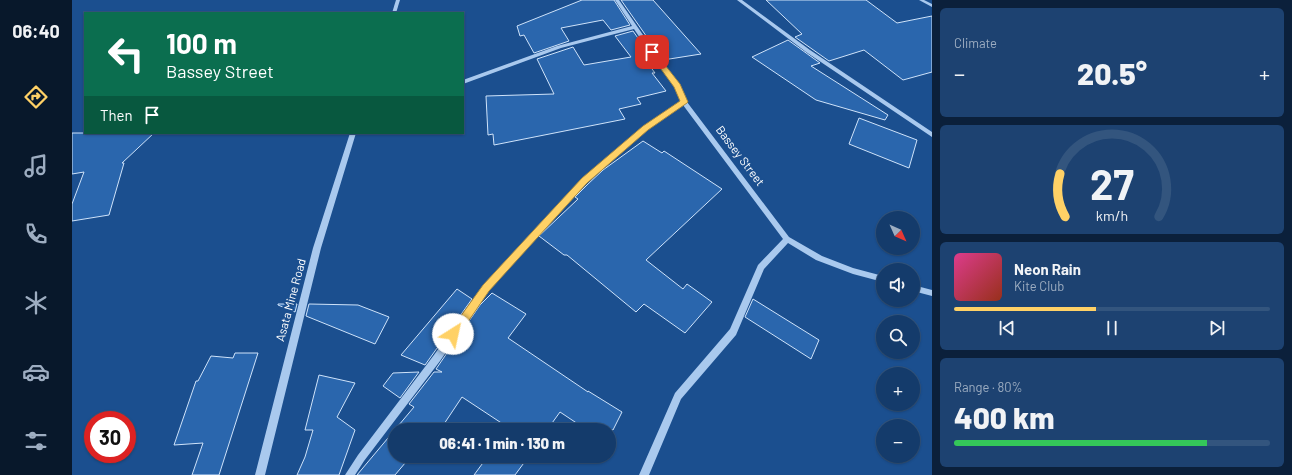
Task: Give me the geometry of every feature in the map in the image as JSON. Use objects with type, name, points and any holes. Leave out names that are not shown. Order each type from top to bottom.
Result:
[{"type":"street","points":[[394,12],[398,0]]},
{"type":"street","name":"Bassey Street","points":[[617,0],[678,86],[684,102],[787,239],[819,258],[853,271],[876,277]]},
{"type":"street","points":[[739,0],[808,51],[932,135]]},
{"type":"street","points":[[921,0],[932,6]]},
{"type":"street","points":[[464,82],[552,49],[635,27]]},
{"type":"street","points":[[350,475],[491,282],[584,181],[646,128],[684,102]]},
{"type":"street","name":"Asata Mine Road","points":[[260,475],[317,248],[353,134]]},
{"type":"street","points":[[644,475],[678,396],[732,332],[761,267],[787,239]]},
{"type":"street","points":[[920,290],[932,293]]},
{"type":"building","points":[[582,0],[614,0],[630,25],[611,30],[603,20],[561,28],[569,41],[534,53],[524,35],[520,36],[517,26]]},
{"type":"building","points":[[621,0],[653,0],[701,54],[663,60]]},
{"type":"building","points":[[766,0],[866,0],[897,23],[932,16],[932,72],[903,80],[864,50],[829,61],[795,37],[802,34]]},
{"type":"building","points":[[633,31],[654,61],[647,62],[655,73],[652,73],[666,91],[637,98],[641,104],[619,109],[625,119],[494,145],[493,134],[488,135],[486,96],[554,94],[537,59],[573,47],[584,65],[631,57],[615,36]]},
{"type":"building","points":[[788,40],[820,63],[811,66],[888,115],[885,120],[816,100],[752,57]]},
{"type":"building","points":[[859,118],[917,140],[909,168],[849,144]]},
{"type":"building","points":[[72,133],[153,134],[122,163],[124,163],[109,215],[72,221],[72,204],[84,172],[72,174]]},
{"type":"building","points":[[643,141],[662,153],[664,151],[722,189],[646,260],[683,289],[687,284],[712,302],[685,333],[644,304],[636,312],[567,255],[564,255],[539,236],[578,199],[575,197],[603,170]]},
{"type":"building","points":[[457,289],[472,299],[425,365],[401,355]]},
{"type":"building","points":[[492,293],[526,314],[508,338],[588,392],[622,412],[616,424],[576,423],[560,412],[552,423],[501,423],[462,397],[445,423],[401,423],[414,407],[409,404],[434,372],[442,372],[436,369],[480,305]]},
{"type":"building","points":[[753,299],[819,340],[811,359],[745,317]]},
{"type":"building","points":[[278,304],[297,304],[295,312]]},
{"type":"building","points":[[309,304],[358,305],[389,317],[375,344],[306,316]]},
{"type":"building","points":[[235,353],[258,353],[219,475],[192,475],[203,443],[174,445],[196,381],[198,381],[211,356],[233,358]]},
{"type":"building","points":[[419,372],[400,398],[383,386],[393,373]]},
{"type":"building","points":[[319,375],[355,383],[337,417],[355,430],[339,475],[297,475],[305,457],[313,430],[305,430]]},
{"type":"building","points":[[388,438],[388,463],[405,463],[395,475],[357,475]]},
{"type":"building","points":[[483,463],[524,463],[515,475],[474,475]]},
{"type":"route","points":[[453,334],[486,288],[584,181],[646,128],[684,102],[678,86],[652,52]]}]
